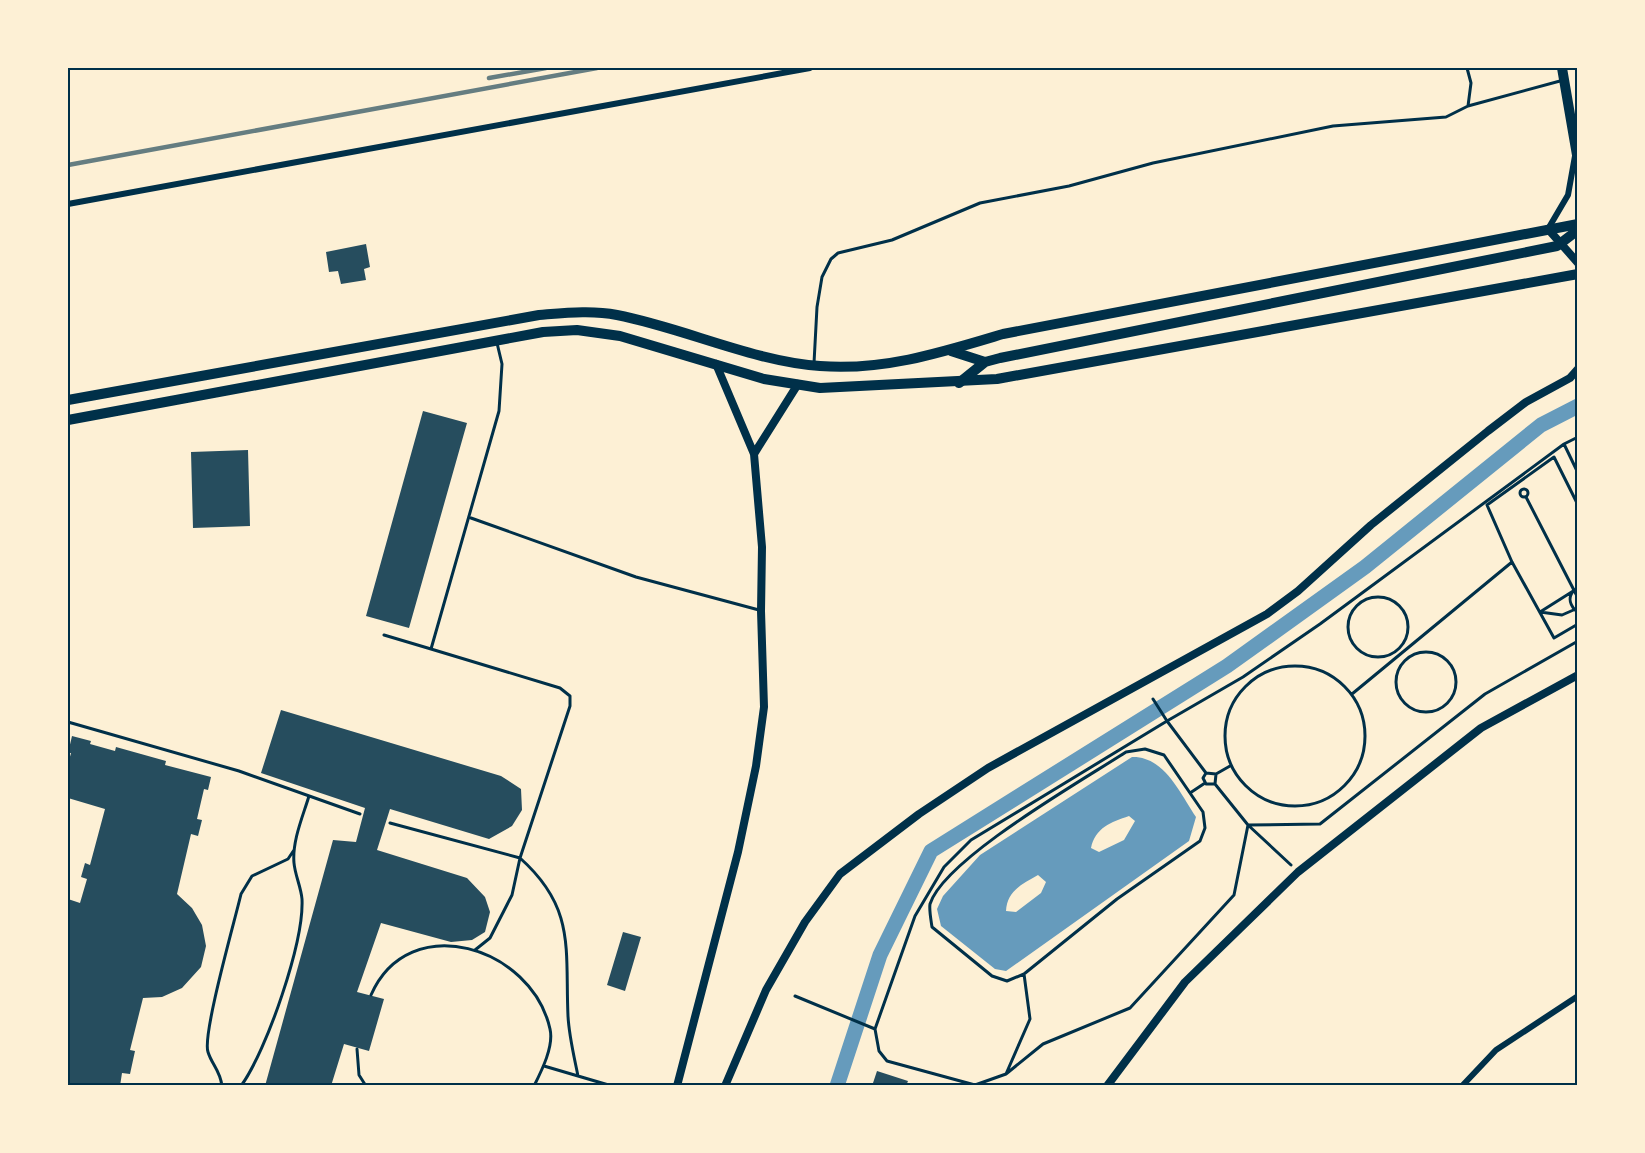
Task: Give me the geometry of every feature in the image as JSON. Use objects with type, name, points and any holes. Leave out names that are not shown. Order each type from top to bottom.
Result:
[{"type":"main road","points":[[1562,68],[1578,161]]},
{"type":"main road","points":[[68,400],[539,315],[575,313],[615,315],[762,354],[814,365],[881,365],[951,351],[1003,334],[1578,225]]},
{"type":"main road","points":[[959,383],[985,362],[1000,358],[1557,246],[1574,233],[1578,225]]},
{"type":"main road","points":[[68,420],[497,340],[543,332],[577,330],[620,336],[764,379],[820,388],[959,383],[997,379],[1578,274]]},
{"type":"main road","points":[[951,351],[985,362]]},
{"type":"street","points":[[68,204],[810,68]]},
{"type":"street","points":[[1578,144],[1568,195],[1548,229],[1578,263]]},
{"type":"street","points":[[677,1086],[738,852],[756,766],[764,707],[762,547],[754,454],[716,364]]},
{"type":"street","points":[[725,1086],[766,990],[806,922],[840,874],[919,814],[988,768],[1267,615],[1298,591],[1371,525],[1488,431],[1526,402],[1570,378],[1578,369]]},
{"type":"street","points":[[754,454],[798,384]]},
{"type":"street","points":[[1107,1086],[1185,982],[1298,872],[1481,728],[1578,675]]},
{"type":"street","points":[[1462,1086],[1496,1050],[1578,996]]},
{"type":"lane","points":[[1467,68],[1471,83],[1468,106]]},
{"type":"lane","points":[[814,365],[817,307],[822,277],[831,260],[838,253],[892,240],[980,203],[1069,186],[1153,163],[1334,126],[1446,117],[1468,106],[1562,81]]},
{"type":"lane","points":[[431,649],[500,411],[501,364],[497,340]]},
{"type":"lane","points":[[470,518],[636,577],[761,611]]},
{"type":"lane","points":[[384,635],[531,678],[560,688],[570,696],[570,706],[520,858],[512,895],[504,916],[490,938],[475,950]]},
{"type":"lane","points":[[68,722],[239,771],[360,814]]},
{"type":"lane","points":[[241,1086],[255,1064],[271,1024],[298,929],[302,897],[293,861],[294,848],[309,796]]},
{"type":"lane","points":[[390,823],[520,858],[535,872],[561,914],[565,928],[569,966],[568,1017],[578,1076]]},
{"type":"lane","points":[[222,1086],[220,1071],[208,1051],[209,1028],[241,894],[252,876],[288,859],[294,848]]},
{"type":"lane","points":[[371,995],[378,979],[403,955],[444,943],[483,952],[519,975],[540,1000],[551,1030],[544,1066],[534,1086]]},
{"type":"lane","points":[[357,1049],[359,1075],[366,1086]]},
{"type":"lane","points":[[544,1066],[612,1086]]},
{"type":"path","points":[[1248,825],[1234,895],[1130,1008],[1043,1044],[1006,1074],[975,1085],[887,1061],[879,1051],[876,1029],[915,916],[944,867],[971,840],[1243,677],[1320,624],[1564,444],[1578,437]]},
{"type":"path","points":[[1564,444],[1578,473]]},
{"type":"path","points":[[1578,505],[1554,457],[1487,505],[1512,562],[1554,638],[1578,624]]},
{"type":"path","points":[[1518,482],[1522,489],[1520,494],[1526,497],[1576,590],[1578,598]]},
{"type":"path","points":[[1352,694],[1400,651],[1512,562]]},
{"type":"path","points":[[1540,612],[1563,615],[1576,609],[1570,603],[1570,594],[1576,590]]},
{"type":"path","points":[[1540,612],[1576,590]]},
{"type":"path","points":[[1377,597],[1396,603],[1404,611],[1408,631],[1400,651],[1381,658],[1363,654],[1355,648],[1347,631],[1348,621],[1357,605],[1377,597]]},
{"type":"path","points":[[1248,825],[1320,824],[1485,694],[1578,641]]},
{"type":"path","points":[[1400,651],[1407,658]]},
{"type":"path","points":[[1425,652],[1443,658],[1450,664],[1456,682],[1455,692],[1443,707],[1423,713],[1413,710],[1398,696],[1396,675],[1407,658],[1425,652]]},
{"type":"path","points":[[1292,665],[1315,668],[1336,678],[1352,694],[1363,716],[1366,739],[1361,762],[1349,782],[1331,798],[1309,806],[1285,807],[1263,799],[1243,785],[1230,766],[1224,743],[1226,720],[1234,699],[1249,682],[1269,670],[1292,665]]},
{"type":"path","points":[[1153,699],[1206,773],[1216,774],[1230,766]]},
{"type":"path","points":[[1145,750],[1164,755],[1203,812],[1205,828],[1200,841],[1118,899],[1024,974],[1007,981],[992,976],[932,927],[930,905],[943,882],[977,849],[1126,752],[1145,750]]},
{"type":"path","points":[[1205,783],[1203,778],[1206,773]]},
{"type":"path","points":[[1216,774],[1215,783],[1248,825],[1298,872]]},
{"type":"path","points":[[1190,793],[1205,783],[1215,783]]},
{"type":"path","points":[[1006,1074],[1030,1019],[1024,974]]},
{"type":"path","points":[[795,996],[846,1019],[876,1029]]},
{"type":"water","points":[[1132,757],[1143,758],[1162,769],[1177,787],[1196,817],[1189,841],[1006,971],[995,969],[941,926],[937,909],[943,896],[980,855]],"holes":[[[1129,816],[1135,821],[1124,840],[1099,852],[1091,848],[1100,831],[1110,823]],[[1038,875],[1046,882],[1041,893],[1016,912],[1006,911],[1012,893]]]},
{"type":"building","points":[[366,244],[370,267],[364,269],[366,280],[341,284],[338,271],[329,272],[326,252]]},
{"type":"building","points":[[423,411],[467,423],[409,628],[366,616]]},
{"type":"building","points":[[248,450],[250,526],[193,528],[191,452]]},
{"type":"building","points":[[281,710],[501,776],[521,789],[522,810],[512,826],[489,839],[390,809],[377,850],[467,878],[485,897],[490,912],[485,932],[472,940],[451,942],[381,923],[357,992],[384,999],[369,1051],[344,1044],[331,1086],[265,1086],[333,840],[356,842],[365,808],[261,773]]},
{"type":"building","points":[[72,736],[115,751],[116,747],[166,761],[165,765],[211,777],[208,790],[204,789],[197,819],[202,820],[198,836],[191,834],[177,894],[192,908],[202,925],[206,946],[201,967],[182,988],[162,997],[143,998],[130,1050],[135,1051],[130,1074],[122,1073],[120,1086],[68,1086],[68,899],[80,903],[87,879],[81,877],[85,863],[90,865],[105,809],[68,798],[68,764],[71,753],[68,753]]},
{"type":"building","points":[[623,932],[641,937],[625,991],[607,985]]},
{"type":"building","points":[[877,1071],[908,1081],[906,1086],[872,1086]]},
{"type":"waterway","points":[[837,1086],[880,955],[931,851],[1227,666],[1365,567],[1541,425],[1578,406]]},
{"type":"railway","points":[[489,78],[546,68]]},
{"type":"railway","points":[[68,165],[597,68]]}]
